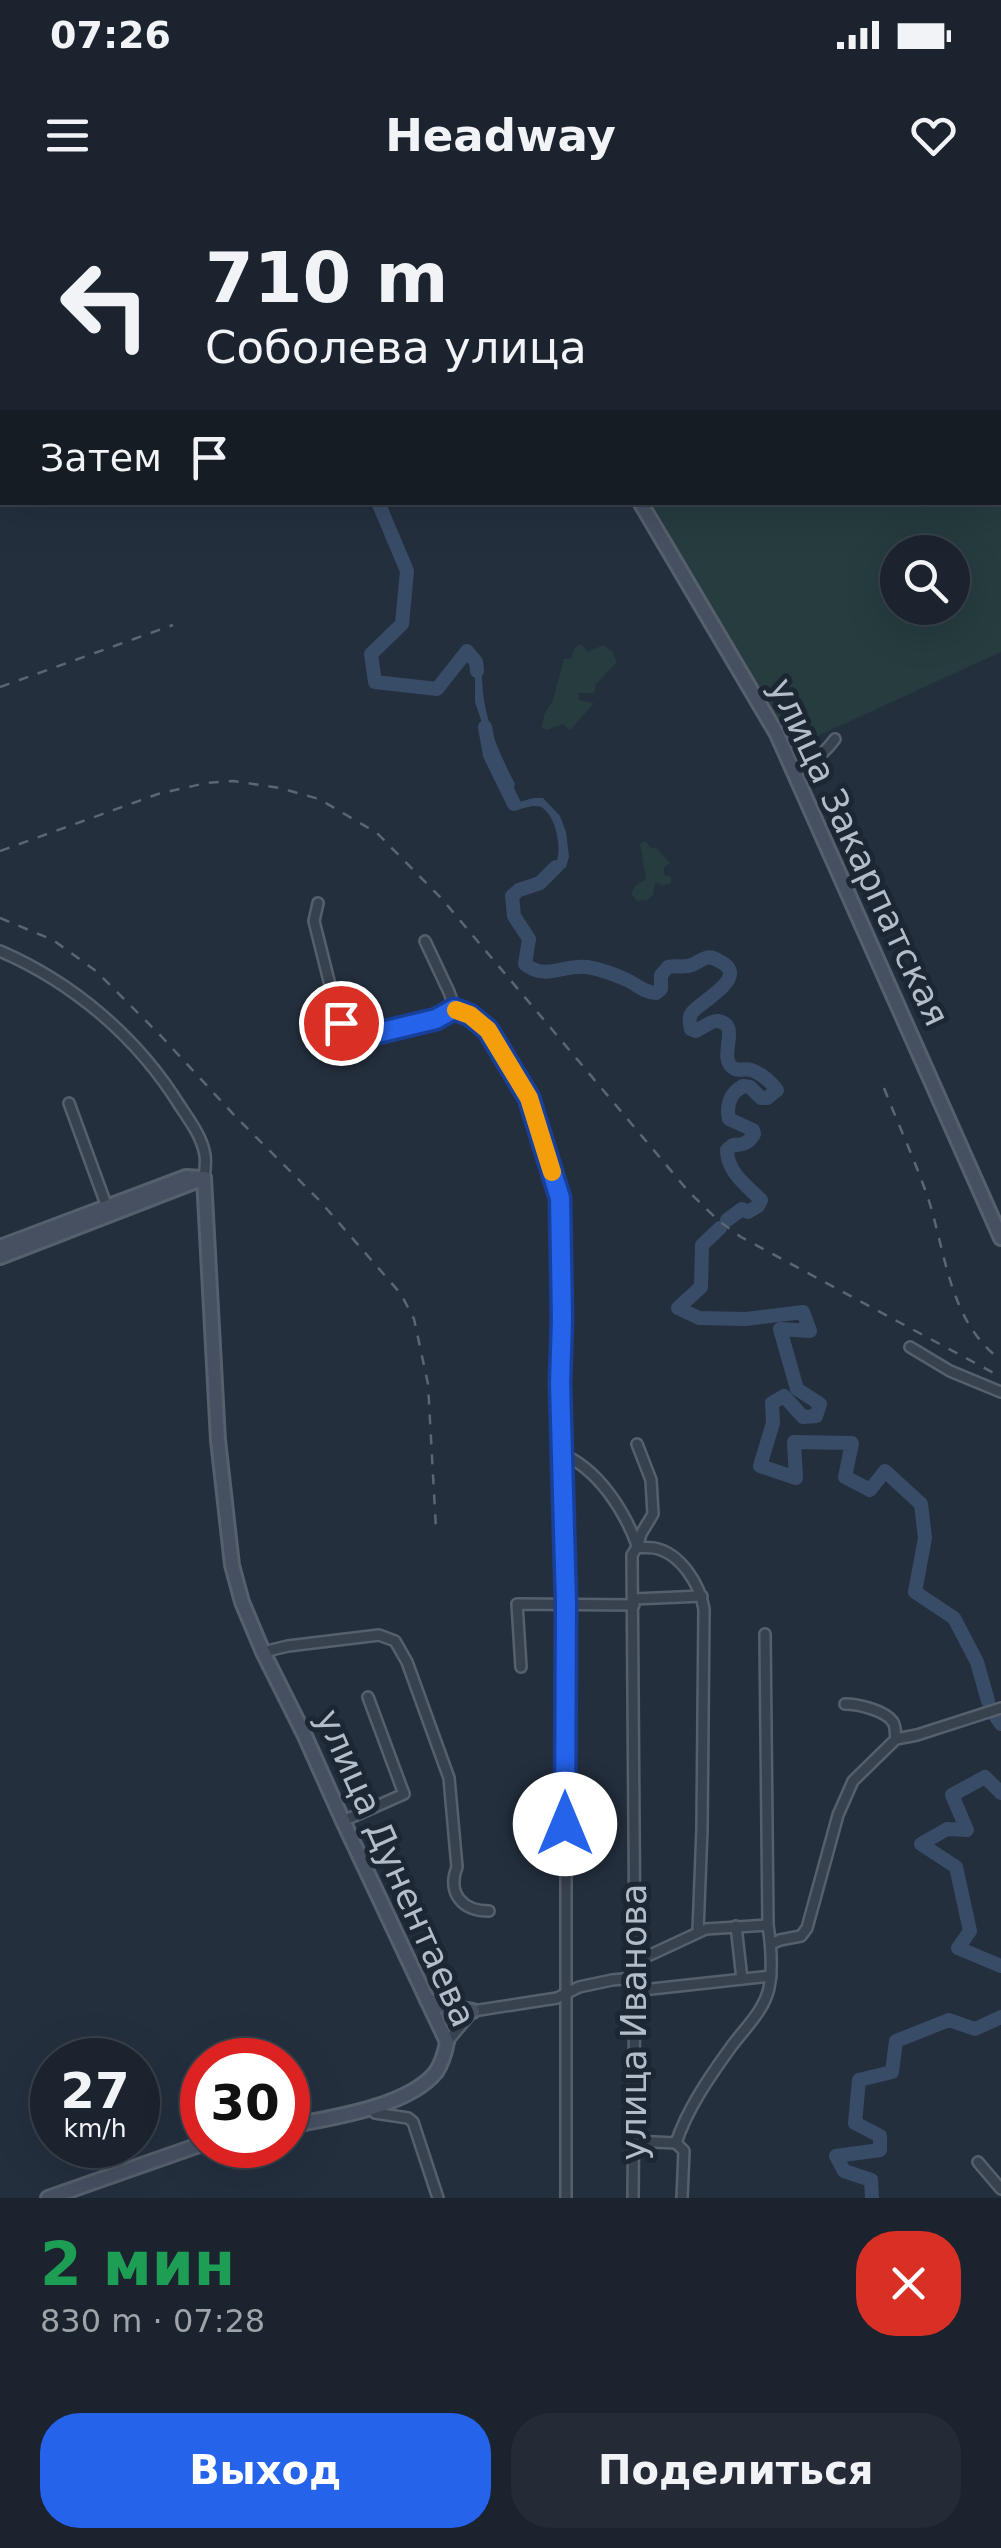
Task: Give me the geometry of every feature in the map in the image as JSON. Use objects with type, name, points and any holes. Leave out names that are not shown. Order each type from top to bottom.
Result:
[{"type":"street","name":"улица Закарпатская","points":[[642,505],[777,734],[1001,1238]]},
{"type":"street","points":[[795,773],[822,756],[835,739]]},
{"type":"street","points":[[318,904],[314,921],[338,1014],[350,1035],[374,1035],[436,1019],[454,1009],[470,1015],[488,1030],[529,1098],[560,1198],[566,1603],[566,2198]]},
{"type":"street","points":[[425,941],[454,1009]]},
{"type":"street","points":[[0,951],[37,968],[134,1043],[198,1134],[205,1154],[204,1178]]},
{"type":"street","points":[[69,1103],[107,1206]]},
{"type":"street","points":[[0,1247],[186,1176],[204,1178]]},
{"type":"street","points":[[0,1257],[204,1178]]},
{"type":"street","name":"улица Дунентаева","points":[[204,1178],[218,1426],[232,1565],[242,1602],[447,2042],[434,2075],[419,2086],[372,2107],[310,2121]]},
{"type":"street","points":[[910,1348],[950,1371],[1001,1392]]},
{"type":"street","name":"улица Иванова","points":[[633,2198],[632,1555],[653,1514],[651,1480],[636,1444]]},
{"type":"street","points":[[562,1454],[590,1472],[623,1513],[638,1548],[656,1548],[673,1557],[693,1578],[702,1596],[698,1932]]},
{"type":"street","points":[[520,1667],[516,1604],[634,1602],[702,1596]]},
{"type":"street","points":[[676,2143],[723,2058],[769,1992],[765,1634]]},
{"type":"street","name":"улица Дунентаева","points":[[263,1652],[379,1635],[395,1641],[407,1662],[449,1778],[457,1868],[452,1890],[478,1911],[489,1912]]},
{"type":"street","points":[[342,1821],[404,1794],[368,1697]]},
{"type":"street","points":[[844,1704],[855,1704],[888,1718],[893,1722],[896,1740]]},
{"type":"street","points":[[770,1944],[802,1936],[838,1815],[854,1780],[896,1740],[1001,1708]]},
{"type":"street","points":[[635,1962],[698,1932],[768,1925]]},
{"type":"street","points":[[736,1926],[742,1979]]},
{"type":"street","points":[[634,1991],[770,1976]]},
{"type":"street","points":[[427,2000],[473,2011],[557,1998],[579,1987],[634,1978]]},
{"type":"street","points":[[447,2042],[473,2011]]},
{"type":"street","points":[[372,2107],[375,2113],[414,2122],[438,2198]]},
{"type":"street","points":[[634,2141],[676,2143],[684,2151],[682,2198]]},
{"type":"street","points":[[48,2198],[180,2152]]},
{"type":"street","points":[[978,2162],[1001,2189]]},
{"type":"green space","points":[[653,505],[1001,505],[1001,652],[800,744],[782,738]]},
{"type":"green space","points":[[581,644],[588,652],[603,645],[612,651],[617,662],[596,684],[594,693],[578,693],[579,700],[594,703],[570,730],[562,724],[542,728],[564,659],[571,659],[575,647]]},
{"type":"green space","points":[[645,841],[670,863],[664,867],[664,875],[671,877],[671,883],[663,886],[655,882],[653,895],[637,901],[631,894],[646,879],[640,844]]},
{"type":"water","points":[[475,652],[489,722],[515,784],[513,798],[519,802],[543,798],[560,816],[566,832],[566,867],[544,884],[541,878],[557,860],[556,831],[541,807],[517,810],[511,806],[504,776],[475,702],[475,670],[468,661]]},
{"type":"waterway","points":[[379,505],[407,571],[402,624],[371,654],[375,682],[437,689],[467,651],[476,662],[477,671]]},
{"type":"waterway","points":[[485,727],[490,755],[514,804]]},
{"type":"waterway","points":[[556,867],[540,883],[512,896],[514,916],[529,939],[525,964],[532,969],[547,972],[587,967],[656,993],[661,989],[661,975],[668,967],[689,966],[710,957],[729,968],[726,983],[691,1014],[691,1029],[696,1031],[716,1021],[725,1024],[730,1064],[735,1069],[759,1073],[777,1090],[761,1098],[750,1087],[743,1086],[730,1100],[729,1119],[754,1134],[745,1143],[727,1150],[730,1165],[761,1200],[748,1212],[742,1209],[727,1220]]},
{"type":"waterway","points":[[720,1228],[702,1245],[701,1287],[678,1308],[699,1318],[746,1319],[803,1312],[810,1331],[780,1329],[797,1389],[820,1404],[816,1416],[803,1417],[784,1396],[772,1403],[773,1423],[760,1466],[796,1478],[794,1442],[852,1443],[845,1477],[870,1490],[885,1471],[921,1504],[925,1538],[915,1592],[954,1618],[977,1662],[988,1701]]},
{"type":"waterway","points":[[994,1714],[1001,1724]]},
{"type":"waterway","points":[[1001,1793],[985,1777],[952,1795],[967,1830],[947,1829],[921,1844],[956,1867],[970,1931],[958,1948],[1001,1966]]},
{"type":"waterway","points":[[872,2198],[871,2180],[844,2171],[836,2156],[880,2150],[880,2136],[855,2123],[859,2080],[892,2072],[896,2041],[949,2020],[975,2029],[1001,2017]]},
{"type":"railway","points":[[0,687],[173,625]]},
{"type":"railway","points":[[0,851],[158,794],[206,783],[233,781],[319,799],[377,833],[442,899],[689,1192],[719,1221],[741,1237],[1001,1377]]},
{"type":"railway","points":[[0,918],[53,940],[96,971],[319,1200],[401,1294],[414,1319],[428,1384],[436,1529]]},
{"type":"railway","points":[[884,1088],[928,1198],[960,1307],[970,1326],[1001,1360]]},
{"type":"slow traffic","points":[[456,1010],[470,1015],[488,1030],[529,1098],[552,1172]]},
{"type":"route","points":[[341,1023],[350,1035],[361,1037],[436,1019],[454,1009],[470,1015],[488,1030],[529,1098],[560,1198],[565,1824]]}]
